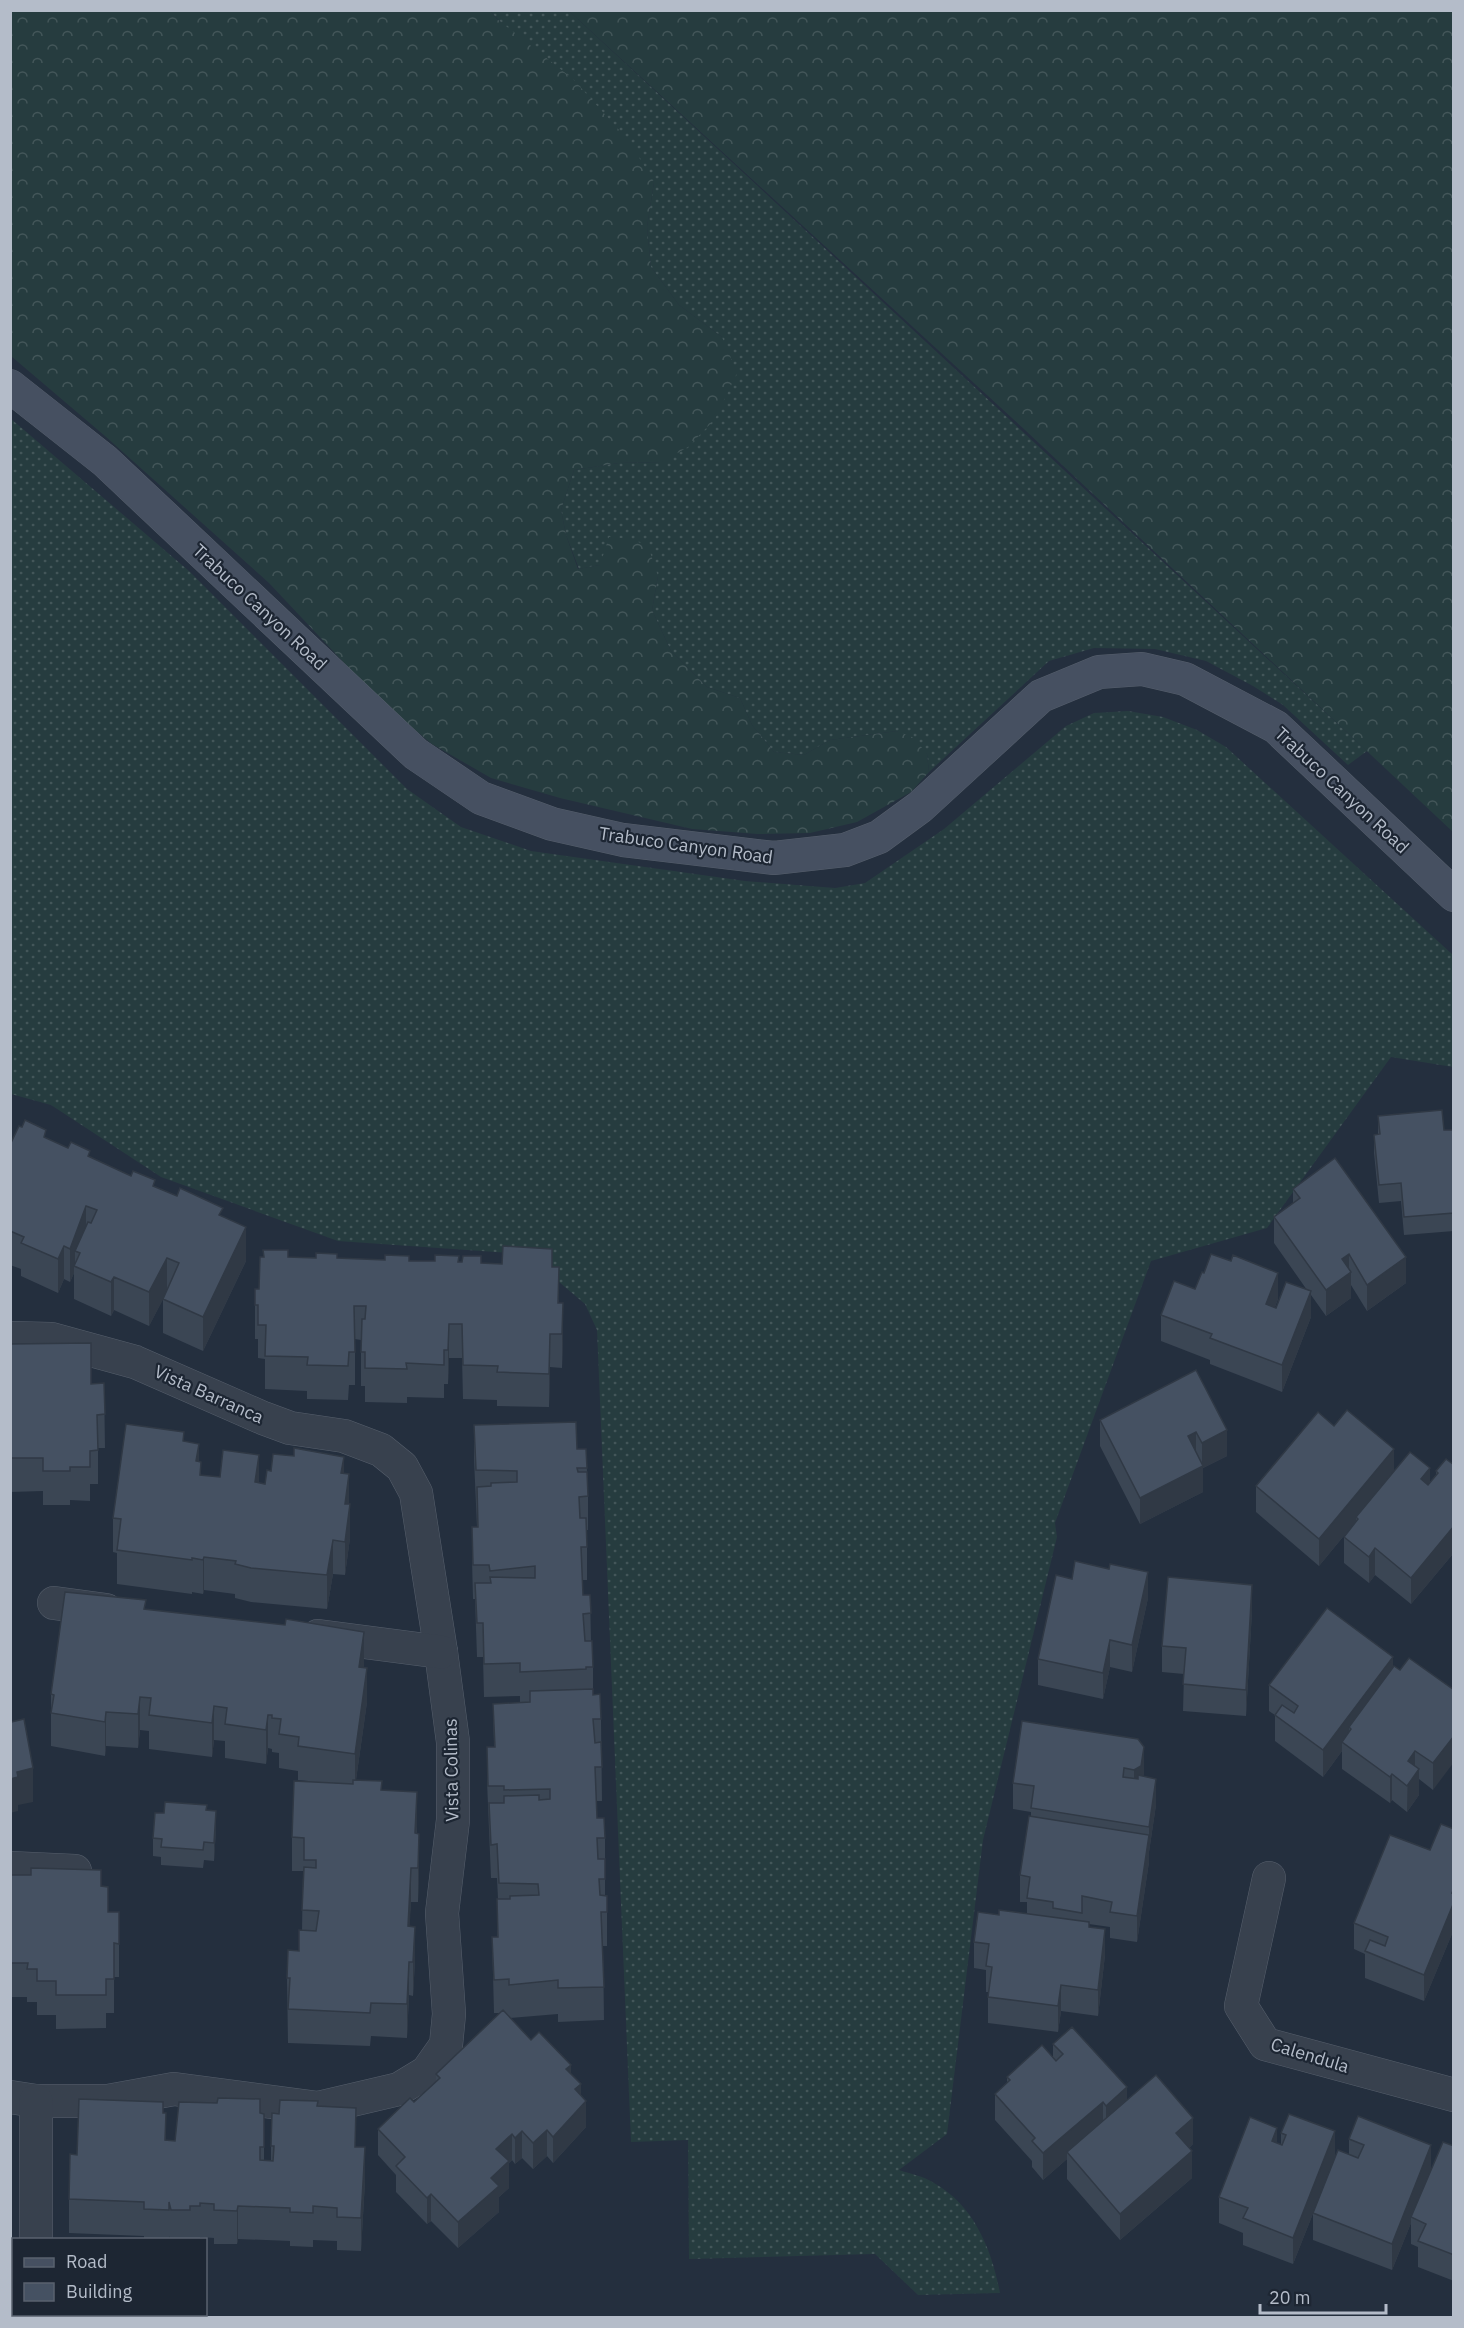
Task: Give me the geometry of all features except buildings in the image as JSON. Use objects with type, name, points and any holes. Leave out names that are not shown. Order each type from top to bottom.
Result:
[{"type":"main road","name":"Trabuco Canyon Road","points":[[10,386],[105,461],[416,754],[482,798],[552,824],[623,840],[774,858],[845,850],[879,837],[920,807],[1041,696],[1099,672],[1142,669],[1185,679],[1276,727],[1454,895]]},
{"type":"street","name":"Vista Barranca","points":[[10,1338],[51,1339],[135,1362],[263,1419],[290,1428],[344,1436],[381,1450],[402,1467]]},
{"type":"street","name":"Vista Colinas","points":[[23,2099],[108,2101],[174,2089],[318,2108],[399,2089],[427,2072],[446,2045],[449,2014],[442,1913],[453,1820],[453,1742],[416,1493],[402,1467]]},
{"type":"street","points":[[54,1603],[136,1614]]},
{"type":"street","points":[[289,1633],[441,1652]]},
{"type":"street","points":[[10,1868],[84,1871]]},
{"type":"street","name":"Calendula","points":[[1269,1878],[1241,2006],[1265,2044],[1454,2095]]},
{"type":"street","points":[[23,2099],[36,2238]]},
{"type":"green space","points":[[10,11],[490,11],[573,79],[629,141],[654,182],[647,227],[651,267],[679,305],[722,337],[737,373],[715,419],[688,447],[662,462],[619,463],[574,470],[561,510],[566,535],[578,569],[600,565],[609,537],[631,539],[648,546],[658,576],[652,610],[671,651],[707,687],[740,698],[752,725],[774,752],[804,755],[830,740],[897,731],[914,738],[927,754],[929,772],[911,792],[857,822],[810,833],[758,834],[692,829],[560,798],[491,778],[432,744],[380,701],[269,583],[105,436],[11,356]]},
{"type":"green space","points":[[490,11],[569,11],[1367,751],[1348,765],[1283,705],[1206,661],[1155,649],[1094,648],[1049,661],[929,772],[927,754],[897,731],[830,740],[804,755],[774,752],[752,725],[740,698],[707,687],[671,651],[652,610],[658,576],[600,565],[579,569],[566,535],[561,510],[574,470],[619,463],[662,462],[722,337],[679,305],[651,267],[647,227],[654,182]]},
{"type":"green space","points":[[569,11],[1453,11],[1453,832],[1025,430]]},
{"type":"green space","points":[[10,418],[189,571],[407,789],[461,827],[531,851],[745,881],[835,888],[865,883],[944,829],[1066,726],[1094,713],[1128,711],[1163,717],[1197,730],[1226,747],[1453,955],[1453,1067],[1391,1057],[1267,1228],[1151,1261],[1055,1523],[1057,1537],[983,1840],[947,2134],[899,2170],[930,2181],[960,2203],[979,2230],[986,2245],[1000,2293],[918,2295],[875,2254],[689,2259],[688,2140],[631,2142],[597,1330],[585,1304],[526,1254],[338,1241],[161,1177],[51,1105],[11,1094]]}]
